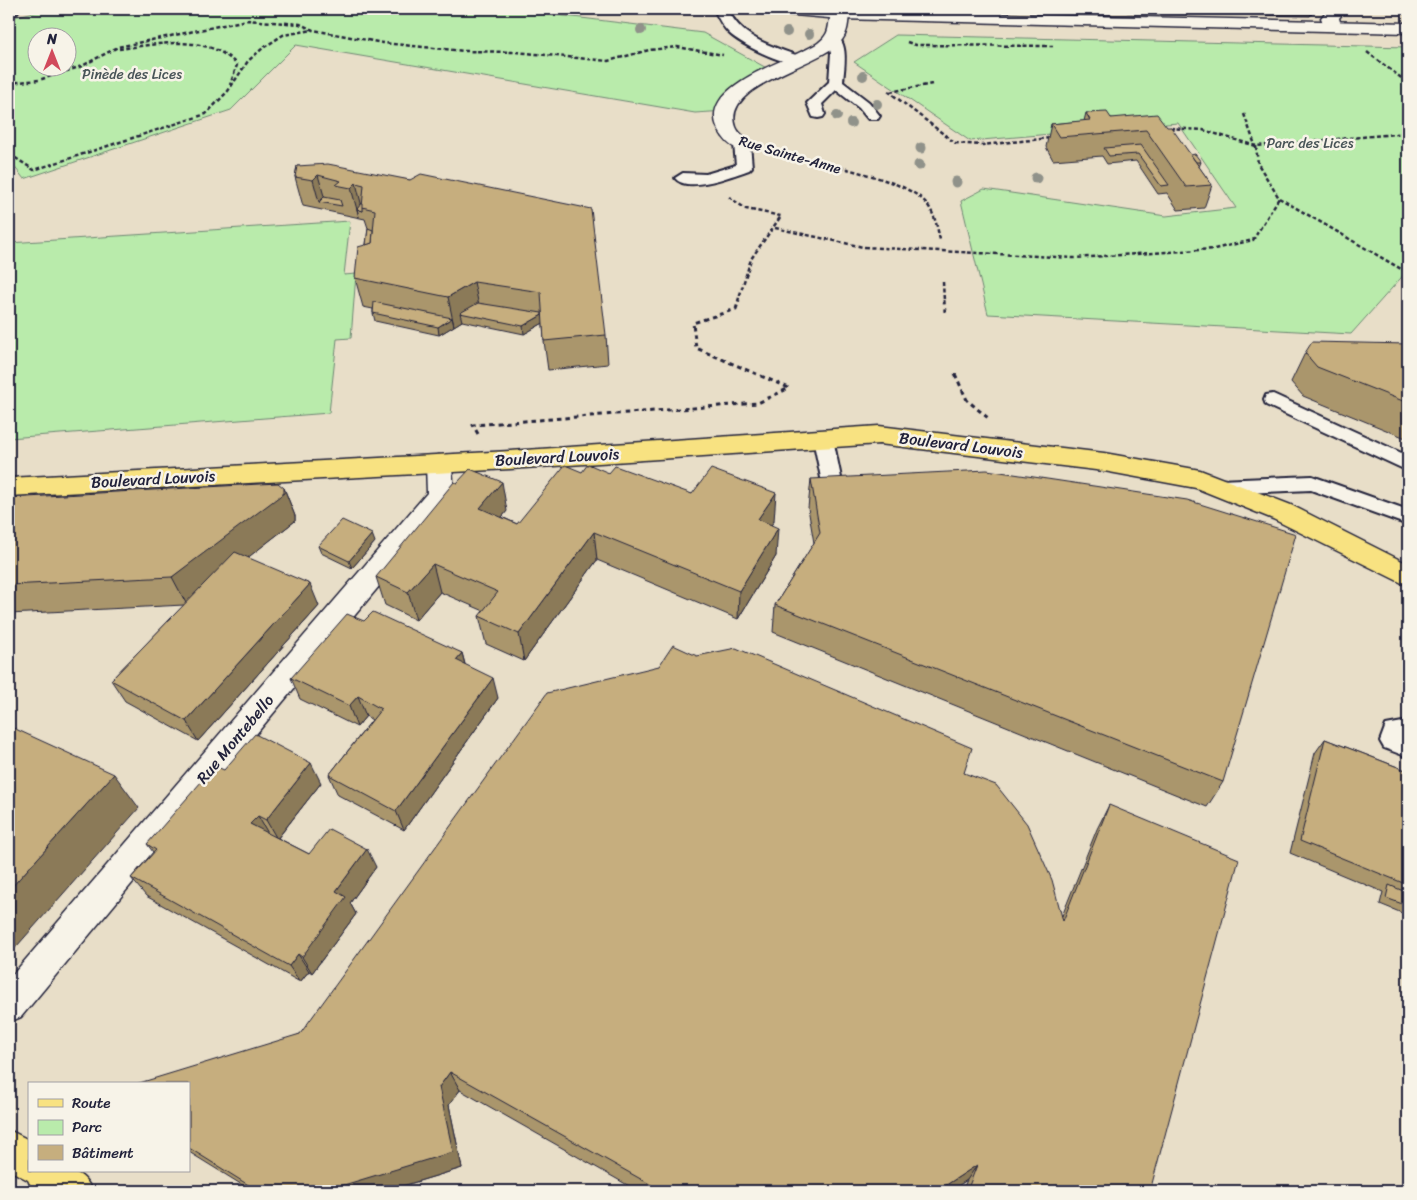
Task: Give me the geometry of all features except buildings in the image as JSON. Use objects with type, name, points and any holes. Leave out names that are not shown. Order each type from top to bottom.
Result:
[{"type":"main road","name":"Boulevard Louvois","points":[[9,487],[493,461],[879,435],[1104,462],[1200,479],[1282,512],[1408,576]]},
{"type":"main road","points":[[9,1148],[28,1161]]},
{"type":"main road","points":[[44,1172],[73,1191]]},
{"type":"street","points":[[783,9],[1408,28]]},
{"type":"street","points":[[1332,26],[1330,18],[1337,9]]},
{"type":"street","points":[[833,39],[838,31],[839,12]]},
{"type":"street","name":"Rue Sainte-Anne","points":[[742,144],[731,137],[726,125],[725,115],[730,101],[748,85],[833,39]]},
{"type":"street","name":"Rue Montebello","points":[[9,1005],[440,495],[439,464]]},
{"type":"lane","points":[[721,9],[725,22],[738,36],[796,60]]},
{"type":"lane","points":[[818,114],[814,103],[836,83],[838,53],[833,39]]},
{"type":"lane","points":[[836,83],[864,105],[872,116]]},
{"type":"lane","points":[[683,178],[707,179],[747,173],[742,144]]},
{"type":"lane","points":[[1273,400],[1408,464]]},
{"type":"lane","points":[[823,439],[836,502]]},
{"type":"lane","points":[[1220,487],[1312,483],[1408,518]]},
{"type":"lane","points":[[1408,731],[1394,732],[1392,741],[1408,747]]},
{"type":"path","points":[[9,83],[39,80],[82,66],[113,50],[151,39],[247,20],[300,24],[313,30],[382,44],[608,61],[649,50],[677,47],[730,56]]},
{"type":"path","points":[[9,133],[14,157],[34,170],[206,114],[228,91],[248,61],[263,48],[283,35],[313,30]]},
{"type":"path","points":[[113,50],[158,44],[202,46],[226,54],[237,65],[228,91]]},
{"type":"path","points":[[1364,50],[1408,83]]},
{"type":"path","points":[[890,93],[932,84]]},
{"type":"path","points":[[882,87],[955,143],[982,145],[1060,137]]},
{"type":"path","points":[[1244,114],[1256,146],[1258,164],[1279,198],[1408,273]]},
{"type":"path","points":[[1168,128],[1188,127],[1217,132],[1256,146],[1408,133]]},
{"type":"path","name":"Rue Sainte-Anne","points":[[742,144],[902,186],[922,198],[936,217],[940,240]]},
{"type":"path","points":[[493,461],[473,425],[758,403],[789,388],[696,348],[692,323],[736,309],[751,259],[781,216],[746,209],[722,192],[747,173]]},
{"type":"path","points":[[774,228],[863,247],[1074,258],[1214,248],[1253,240],[1279,198]]},
{"type":"path","points":[[943,282],[945,312]]},
{"type":"green space","name":"Pinède des Lices","points":[[47,9],[508,9],[703,33],[772,71],[726,111],[695,113],[296,45],[231,110],[24,179],[9,160],[9,18]]},
{"type":"green space","name":"Parc des Lices","points":[[896,35],[1408,47],[1408,270],[1351,334],[988,314],[961,201],[984,189],[1166,216],[1236,208],[1178,123],[970,141],[854,62]]},
{"type":"green space","points":[[350,221],[344,275],[356,274],[351,338],[337,339],[329,413],[9,438],[9,243]]}]
